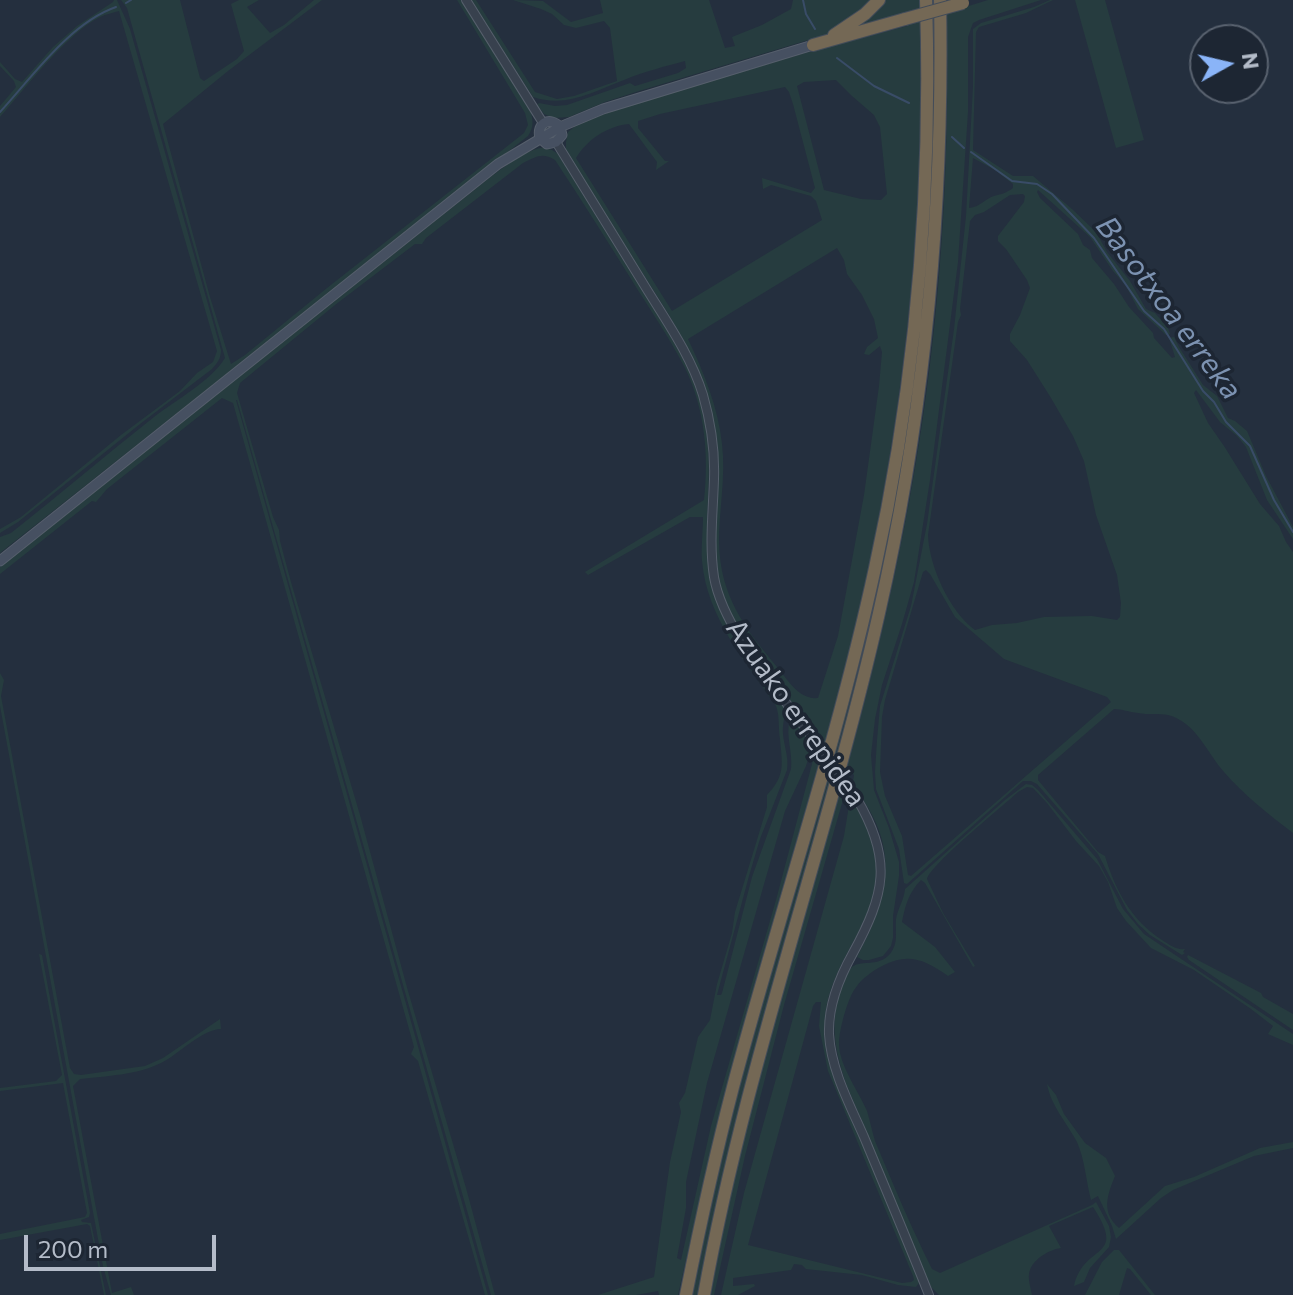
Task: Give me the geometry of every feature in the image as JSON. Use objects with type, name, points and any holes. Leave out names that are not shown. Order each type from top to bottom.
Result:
[{"type":"highway","points":[[813,45],[852,25],[879,0]]},
{"type":"highway","points":[[686,1295],[727,1110],[840,712],[887,510],[906,393],[917,293],[926,138],[926,0]]},
{"type":"highway","points":[[704,1295],[745,1108],[854,716],[900,512],[919,399],[932,277],[940,138],[940,0]]},
{"type":"highway","points":[[813,45],[967,1]]},
{"type":"main road","points":[[0,561],[498,164],[560,127],[636,97],[813,45]]},
{"type":"main road","points":[[549,120],[560,127],[562,135],[556,142],[547,144],[540,138],[539,127],[543,123],[549,120]]},
{"type":"street","points":[[466,0],[543,123]]},
{"type":"street","name":"Azuako errepidea","points":[[556,142],[670,326],[690,362],[702,394],[712,434],[712,561],[725,610],[739,637],[857,799],[878,844],[881,878],[874,909],[835,991],[829,1018],[830,1046],[845,1092],[929,1295]]},
{"type":"green space","points":[[117,0],[130,29],[220,355],[212,369],[18,522],[0,533],[0,529],[21,517],[180,391],[213,362],[217,351],[119,11],[100,17],[74,35],[0,117],[0,106],[16,87],[0,62],[15,79],[22,82],[53,47]]},
{"type":"green space","points":[[121,0],[180,0],[200,78],[204,81],[244,51],[231,4],[239,0],[259,0],[247,7],[270,33],[314,0],[322,0],[163,124],[231,364],[524,133],[528,125],[525,113],[457,0],[461,0],[531,112],[532,127],[528,136],[0,553],[0,537],[11,533],[202,382],[225,358],[127,8]]},
{"type":"green space","points":[[471,0],[476,0],[535,92],[557,99],[617,81],[610,28],[604,21],[576,28],[564,25],[552,14],[513,0],[543,1],[571,22],[603,13],[600,0],[709,0],[725,48],[735,46],[732,37],[791,9],[793,0],[873,0],[842,26],[825,35],[639,91],[569,117],[553,118],[544,114],[537,105],[567,105],[630,83],[635,86],[678,73],[686,68],[685,61],[568,100],[533,97]]},
{"type":"green space","points":[[882,0],[920,0],[917,217],[903,361],[881,504],[855,628],[741,1035],[678,1295],[659,1295],[658,1291],[636,1295],[598,1295],[654,1277],[670,1162],[681,1112],[679,1103],[685,1093],[698,1037],[710,1020],[735,912],[767,807],[767,795],[780,775],[782,762],[776,706],[729,638],[711,601],[702,561],[703,517],[690,517],[588,575],[585,572],[704,500],[704,433],[697,400],[685,368],[555,160],[543,156],[523,163],[422,244],[415,244],[335,305],[240,383],[237,393],[279,530],[291,582],[466,1188],[495,1295],[491,1295],[236,400],[488,1295],[485,1295],[418,1061],[411,1054],[414,1047],[411,1036],[233,403],[222,398],[107,489],[96,502],[92,501],[0,574],[0,567],[500,170],[532,150],[546,148],[558,154],[666,329],[695,386],[708,444],[707,548],[713,589],[719,608],[738,642],[784,706],[787,770],[760,839],[717,995],[722,993],[752,877],[791,769],[790,719],[793,718],[812,747],[785,811],[707,1083],[686,1182],[686,1208],[677,1258],[681,1260],[711,1126],[776,900],[812,764],[817,733],[756,656],[730,612],[717,569],[717,448],[705,389],[683,339],[574,165],[566,151],[566,142],[568,132],[578,124],[628,105],[907,26],[905,15],[846,33]],"holes":[[[836,80],[874,115],[880,127],[887,194],[881,200],[861,199],[824,190],[797,86],[804,82]],[[785,87],[793,104],[815,188],[811,193],[762,178],[763,189],[771,185],[811,196],[816,201],[822,220],[672,311],[576,158],[598,135],[629,124],[657,162],[656,170],[669,161],[665,161],[638,128],[638,121]],[[837,248],[847,274],[874,319],[878,338],[864,354],[869,355],[880,346],[882,352],[864,495],[838,636],[818,698],[805,696],[790,683],[744,624],[729,595],[720,561],[723,469],[720,430],[710,390],[688,339]]]},
{"type":"green space","points":[[930,0],[935,0],[937,61],[931,247],[905,462],[867,644],[700,1295],[691,1295],[720,1154],[755,1020],[826,779],[915,355]]},
{"type":"green space","points":[[946,0],[960,0],[959,9],[988,0],[1041,0],[973,23],[968,37],[968,112],[958,262],[930,480],[914,582],[882,685],[871,755],[874,790],[899,862],[893,938],[883,956],[869,960],[857,957],[876,915],[885,875],[885,855],[880,835],[872,814],[858,793],[854,805],[871,837],[876,864],[874,889],[868,911],[837,974],[825,1021],[827,1051],[835,1080],[919,1283],[916,1287],[898,1285],[862,1275],[806,1269],[794,1264],[791,1270],[733,1278],[733,1286],[755,1286],[738,1295],[721,1295],[744,1193],[844,836],[854,775],[851,772],[784,1005],[745,1156],[714,1295],[711,1295],[751,1112],[852,750],[910,498],[922,428],[938,286],[947,71]],"holes":[[[821,1002],[819,1026],[828,1071],[913,1276],[911,1282],[902,1283],[748,1245],[813,1006]]]},
{"type":"green space","points":[[1053,0],[1026,13],[979,27],[976,32],[973,150],[1013,176],[1033,176],[1096,232],[1146,309],[1155,313],[1170,334],[1166,335],[1138,309],[1126,286],[1090,237],[1038,190],[1040,198],[1078,234],[1092,258],[1154,338],[1172,358],[1175,357],[1169,338],[1174,337],[1203,385],[1217,396],[1228,418],[1247,431],[1293,527],[1293,539],[1267,500],[1246,447],[1220,422],[1196,390],[1194,393],[1208,423],[1260,504],[1279,526],[1293,552],[1293,833],[1231,780],[1194,731],[1168,715],[1114,709],[1038,775],[1038,780],[1098,852],[1105,856],[1114,881],[1133,914],[1162,940],[1185,949],[1182,955],[1138,924],[1127,910],[1098,854],[1037,784],[1023,781],[907,884],[904,883],[899,849],[876,789],[880,706],[911,606],[927,524],[954,329],[966,216],[973,29],[981,23]],"holes":[[[973,158],[995,170],[1013,184],[1013,188],[969,208]],[[1023,194],[1024,202],[998,236],[998,241],[1030,288],[1010,334],[1010,341],[1027,360],[1051,398],[1084,461],[1096,515],[1117,575],[1121,603],[1117,620],[1092,616],[1044,617],[975,630],[949,600],[932,560],[928,535],[961,315],[970,221],[1010,195]],[[926,570],[930,574],[955,617],[1004,659],[1107,697],[1111,702],[911,876],[908,875],[902,836],[885,796],[880,772],[882,717]]]},
{"type":"green space","points":[[1075,0],[1105,0],[1144,140],[1116,148]]},
{"type":"green space","points":[[0,673],[4,680],[1,696],[70,1068],[74,1074],[81,1075],[145,1066],[163,1058],[220,1019],[221,1029],[206,1033],[161,1063],[132,1073],[80,1079],[73,1086],[112,1293],[131,1287],[134,1295],[111,1295],[103,1266],[0,706]]},
{"type":"green space","points":[[1026,784],[1038,790],[1097,859],[1123,909],[1144,934],[1293,1034],[1293,1045],[1268,1034],[1273,1026],[1194,970],[1151,948],[1117,908],[1099,866],[1047,803],[1033,788],[1027,787],[1018,792],[953,849],[927,879],[943,913],[975,966],[921,880],[908,900],[902,922],[935,947],[955,972],[948,976],[921,961],[904,959],[873,972],[850,997],[841,1030],[840,1052],[867,1111],[875,1141],[932,1269],[940,1273],[1096,1202],[1109,1226],[1111,1237],[1109,1247],[1090,1268],[1084,1282],[1074,1286],[1079,1272],[1105,1244],[1103,1224],[1093,1207],[1049,1226],[1061,1248],[1046,1253],[1033,1264],[1029,1276],[1032,1295],[939,1295],[931,1287],[847,1086],[835,1036],[838,998],[854,965],[880,961],[893,950],[896,919],[905,889]]},
{"type":"green space","points":[[39,954],[42,955],[90,1213],[89,1217],[81,1220],[91,1223],[106,1295],[87,1224],[0,1240],[0,1234],[85,1217],[87,1213],[63,1083],[0,1091],[0,1088],[56,1081],[62,1075]]},
{"type":"green space","points":[[1188,955],[1261,993],[1293,1014],[1293,1030],[1189,960]]},
{"type":"green space","points":[[1047,1084],[1085,1143],[1106,1158],[1115,1176],[1107,1204],[1113,1222],[1119,1228],[1165,1186],[1194,1177],[1260,1148],[1293,1142],[1293,1148],[1254,1156],[1173,1190],[1116,1239],[1098,1196],[1091,1200],[1080,1149]]},
{"type":"green space","points":[[1114,1250],[1119,1250],[1155,1295],[1151,1295],[1127,1268],[1119,1295],[1085,1295],[1102,1262]]},
{"type":"waterway","points":[[126,3],[131,0]]},
{"type":"waterway","name":"Basotxoa erreka","points":[[803,0],[806,14],[815,29]]},
{"type":"waterway","points":[[0,112],[68,38],[83,25],[116,7]]},
{"type":"waterway","name":"Basotxoa erreka","points":[[837,58],[874,86],[909,103]]},
{"type":"waterway","name":"Basotxoa erreka","points":[[952,137],[964,148]]},
{"type":"waterway","name":"Basotxoa erreka","points":[[971,152],[1012,181],[1037,184],[1052,194],[1094,238],[1144,311],[1164,329],[1226,422],[1250,446],[1274,500],[1293,532]]}]
